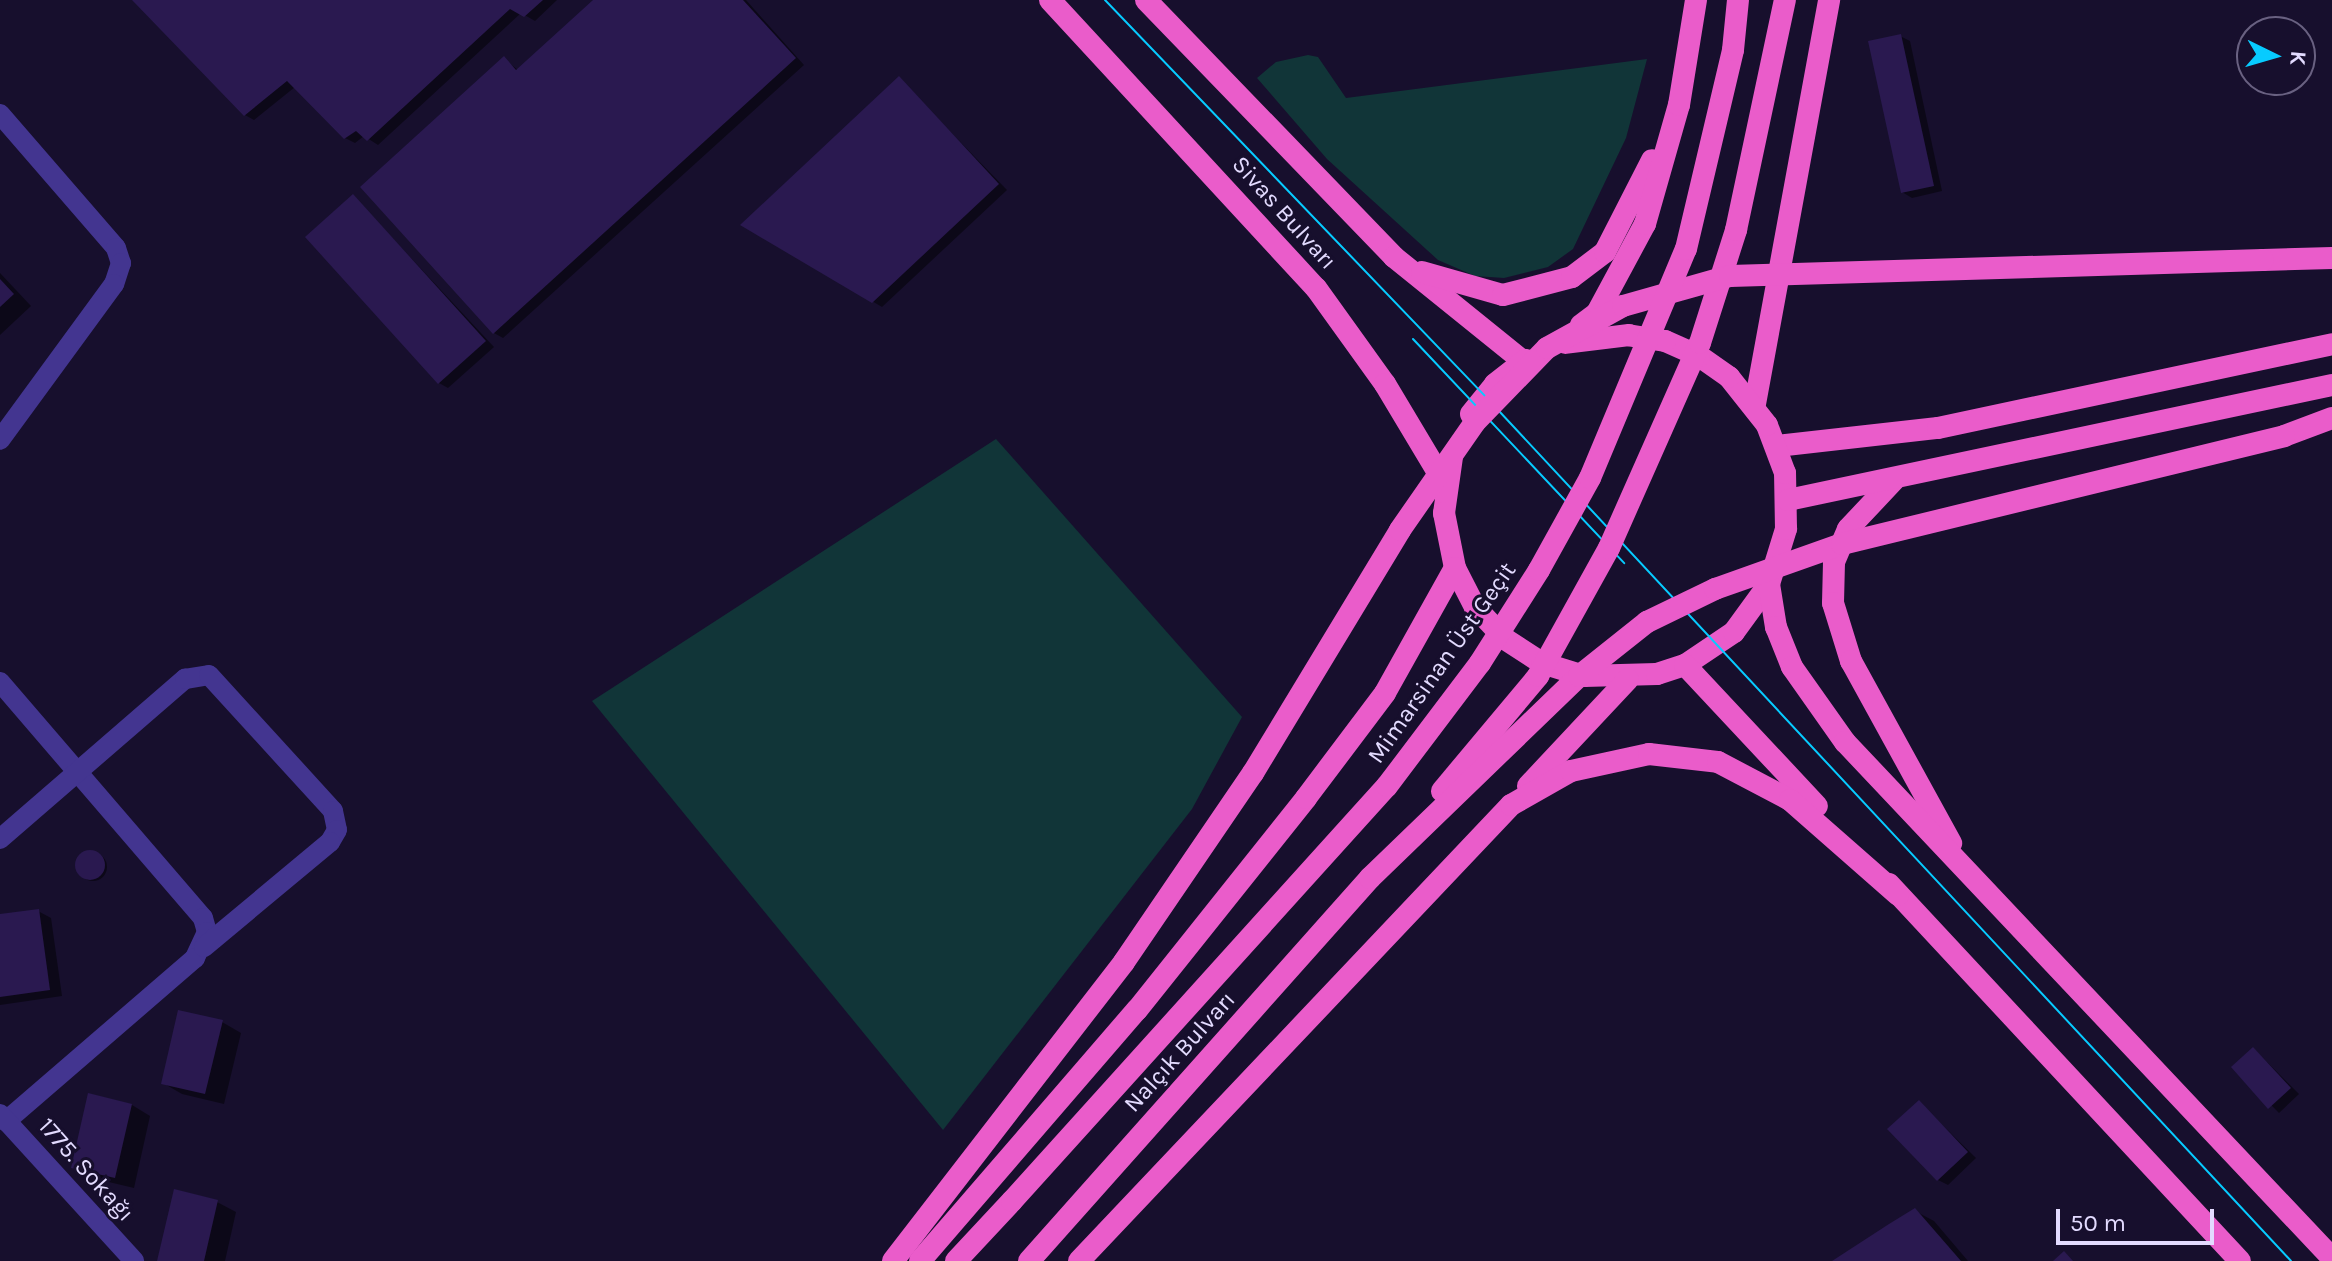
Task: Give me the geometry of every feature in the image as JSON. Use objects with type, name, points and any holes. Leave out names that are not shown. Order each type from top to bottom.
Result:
[{"type":"highway","name":"Sivas Bulvarı","points":[[1050,0],[1316,288],[1385,384],[1446,486]]},
{"type":"highway","name":"Sivas Bulvarı","points":[[1146,0],[1394,257],[1523,361]]},
{"type":"highway","points":[[1556,345],[1597,313],[1645,224],[1679,105],[1696,0]]},
{"type":"highway","name":"Mimarsinan Üst Geçit","points":[[956,1261],[1387,786],[1480,663],[1539,570],[1590,478],[1686,249],[1733,50],[1738,0]]},
{"type":"highway","points":[[1370,878],[1538,676],[1609,548],[1700,343],[1723,272],[1785,0]]},
{"type":"highway","points":[[1755,404],[1829,0]]},
{"type":"highway","points":[[1394,257],[1448,283],[1490,294],[1527,292],[1572,277],[1592,264],[1614,238],[1679,105]]},
{"type":"highway","points":[[893,1261],[1124,962],[1261,759],[1417,506],[1475,422],[1547,348],[1623,306],[1730,276],[2332,258]]},
{"type":"highway","points":[[1592,336],[1665,341],[1709,363],[1755,404],[1777,446],[1788,500],[1780,557],[1769,584],[1734,632],[1685,665],[1628,679],[1584,676],[1530,655],[1505,639],[1475,607],[1455,568],[1444,513],[1451,458],[1472,412],[1523,361],[1556,345],[1592,336]]},
{"type":"highway","points":[[1777,446],[1926,430],[2332,344]]},
{"type":"highway","points":[[1788,500],[2332,385]]},
{"type":"highway","points":[[1370,878],[1579,676],[1647,622],[1715,589],[1842,544],[2284,436],[2332,418]]},
{"type":"highway","points":[[1898,477],[1870,500],[1848,529],[1834,562],[1833,603],[1851,661],[1961,862]]},
{"type":"highway","points":[[920,1261],[1137,1010],[1306,798],[1385,693],[1455,568]]},
{"type":"highway","points":[[1769,584],[1776,627],[1803,686],[1877,778],[1961,862],[2332,1258]]},
{"type":"highway","points":[[1685,665],[2240,1261]]},
{"type":"highway","points":[[1079,1261],[1628,679]]},
{"type":"highway","points":[[1511,805],[1546,782],[1596,762],[1649,754],[1697,757],[1738,770],[1790,800],[1898,895]]},
{"type":"highway","name":"Nalçık Bulvarı","points":[[1029,1261],[1370,878]]},
{"type":"street","points":[[0,114],[116,248],[121,263],[114,284],[0,440]]},
{"type":"street","points":[[0,839],[185,679],[203,674],[214,678],[333,811],[337,830],[330,842],[3,1118]]},
{"type":"street","points":[[0,682],[203,918],[204,947]]},
{"type":"street","name":"1775. Sokağı","points":[[3,1118],[134,1261]]},
{"type":"green space","points":[[1308,55],[1318,57],[1346,98],[1647,59],[1626,138],[1573,249],[1548,267],[1504,278],[1475,276],[1438,260],[1327,159],[1257,78],[1276,62]]},
{"type":"green space","points":[[996,439],[1242,717],[1192,809],[943,1130],[592,701]]},
{"type":"building","points":[[132,0],[543,0],[524,17],[510,9],[367,141],[356,131],[344,139],[287,81],[244,116]]},
{"type":"building","points":[[593,0],[743,0],[796,58],[493,334],[360,187],[504,56],[516,70]]},
{"type":"building","points":[[1901,34],[1934,186],[1901,193],[1868,41]]},
{"type":"building","points":[[899,76],[999,184],[872,303],[740,225]]},
{"type":"building","points":[[353,194],[486,341],[438,384],[305,237]]},
{"type":"building","points":[[0,279],[14,294],[0,307]]},
{"type":"building","points":[[90,850],[96,851],[104,859],[104,871],[96,879],[90,880],[84,879],[76,871],[75,865],[76,859],[84,851]]},
{"type":"building","points":[[39,909],[50,990],[0,997],[0,914]]},
{"type":"building","points":[[178,1010],[223,1020],[205,1094],[161,1084]]},
{"type":"building","points":[[2253,1047],[2291,1088],[2268,1109],[2231,1067]]},
{"type":"building","points":[[88,1093],[132,1104],[115,1178],[71,1168]]},
{"type":"building","points":[[1919,1100],[1968,1152],[1937,1181],[1887,1129]]},
{"type":"building","points":[[174,1189],[218,1200],[204,1261],[157,1261]]},
{"type":"building","points":[[1915,1208],[1961,1261],[1832,1261],[1889,1224]]},
{"type":"building","points":[[2064,1251],[2073,1261],[2053,1261]]},
{"type":"tram line","points":[[1105,0],[1485,396],[2291,1261]]},
{"type":"tram line","points":[[1413,339],[1624,563]]}]
